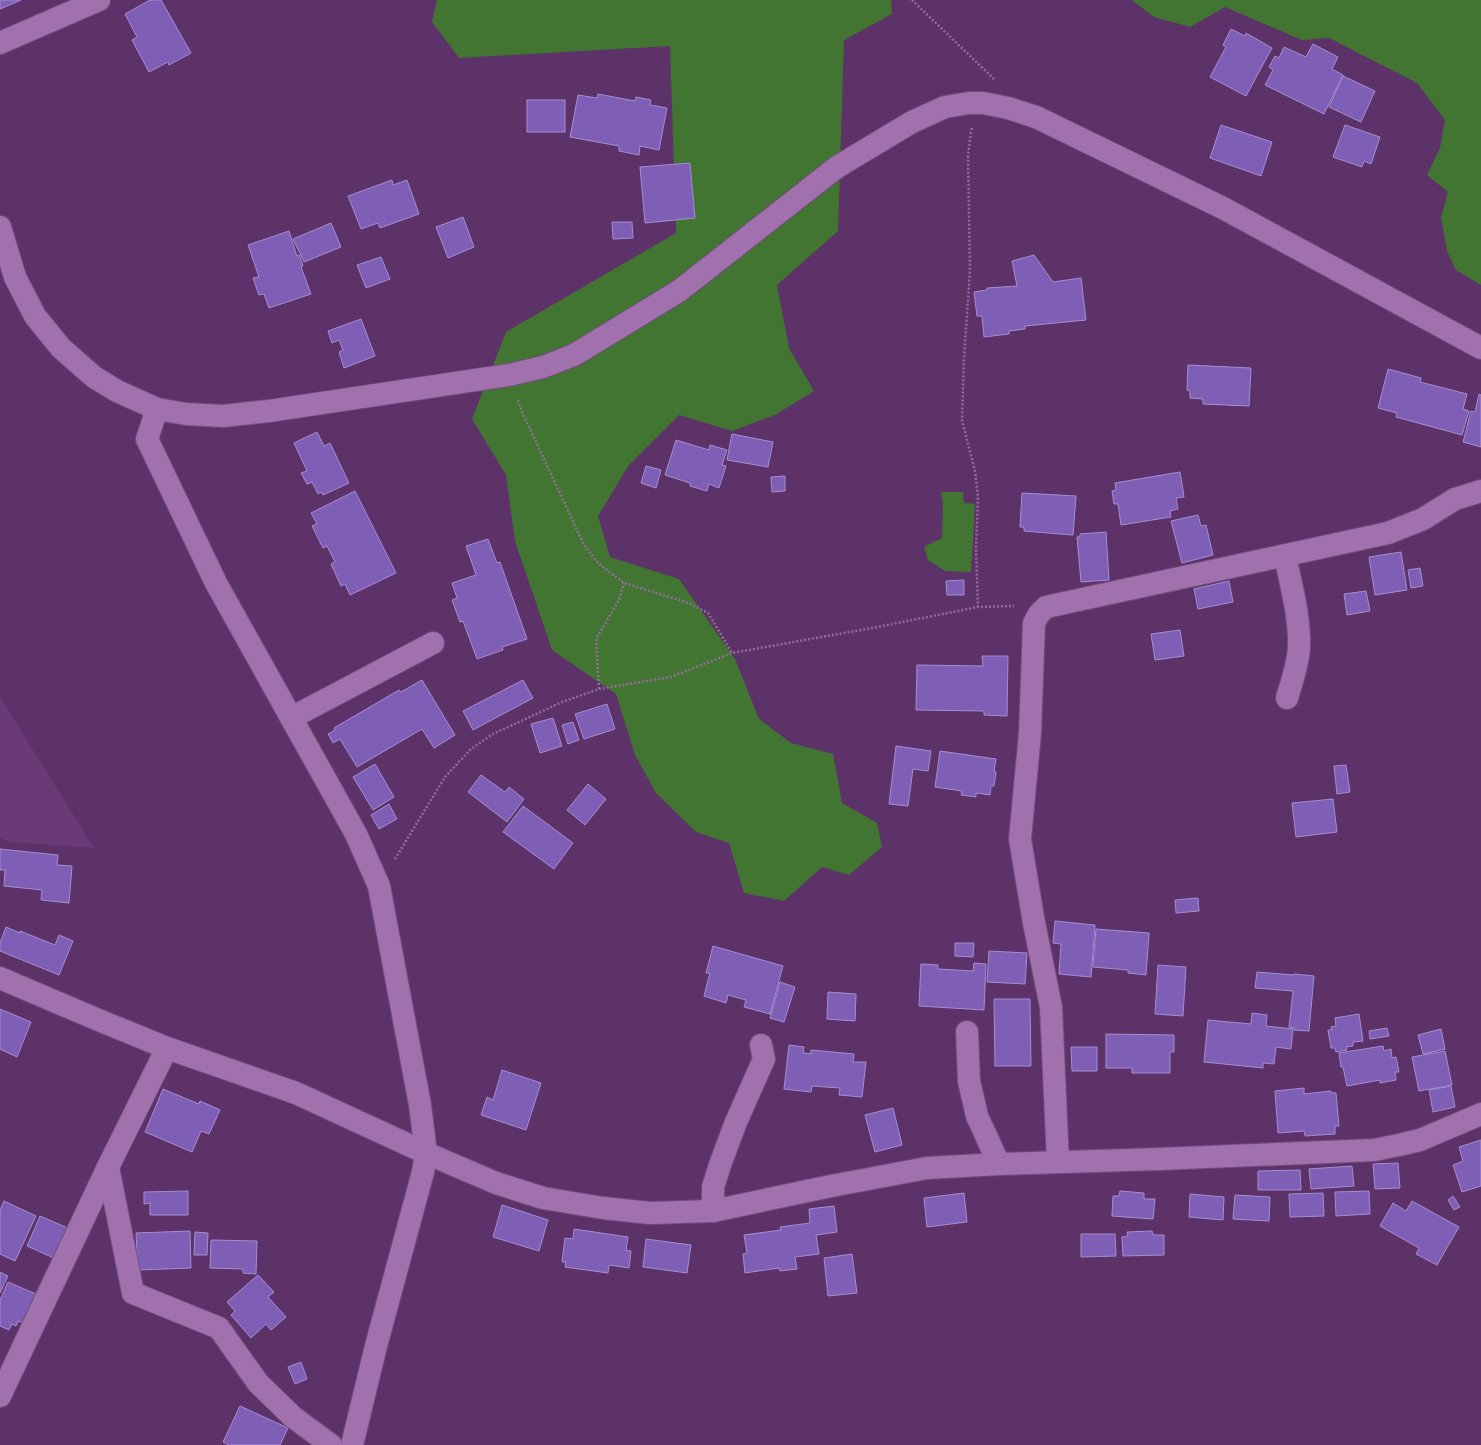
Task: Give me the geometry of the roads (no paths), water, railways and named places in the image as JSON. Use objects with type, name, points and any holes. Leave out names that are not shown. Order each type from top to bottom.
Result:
[{"type":"street","points":[[0,43],[99,0]]},
{"type":"street","points":[[0,227],[15,278],[35,316],[61,348],[99,380],[117,391],[157,409],[186,414],[223,416],[269,411],[509,375],[543,367],[574,355],[679,291],[837,167],[912,122],[945,107],[984,102],[1036,117],[1223,208],[1481,348]]},
{"type":"street","points":[[157,409],[147,439],[216,583],[356,834],[379,886],[420,1105],[426,1153],[423,1172],[376,1346],[352,1445]]},
{"type":"street","points":[[1058,1162],[1051,1007],[1034,922],[1020,839],[1030,733],[1034,623],[1039,614],[1046,607],[1388,534],[1423,519],[1456,499],[1481,491]]},
{"type":"street","points":[[1285,556],[1295,606],[1299,646],[1295,671],[1287,698]]},
{"type":"street","points":[[291,718],[433,643]]},
{"type":"street","points":[[0,978],[167,1048],[296,1093],[496,1184],[543,1198],[603,1208],[650,1213],[713,1211],[831,1186],[927,1168],[1374,1150],[1420,1140],[1481,1114]]},
{"type":"street","points":[[967,1032],[969,1081],[977,1116],[999,1164]]},
{"type":"street","points":[[713,1211],[713,1187],[721,1162],[736,1122],[764,1059],[761,1045]]},
{"type":"street","points":[[0,1396],[108,1167],[167,1048]]},
{"type":"street","points":[[108,1167],[133,1293],[219,1328],[258,1383],[292,1417],[331,1445]]}]
